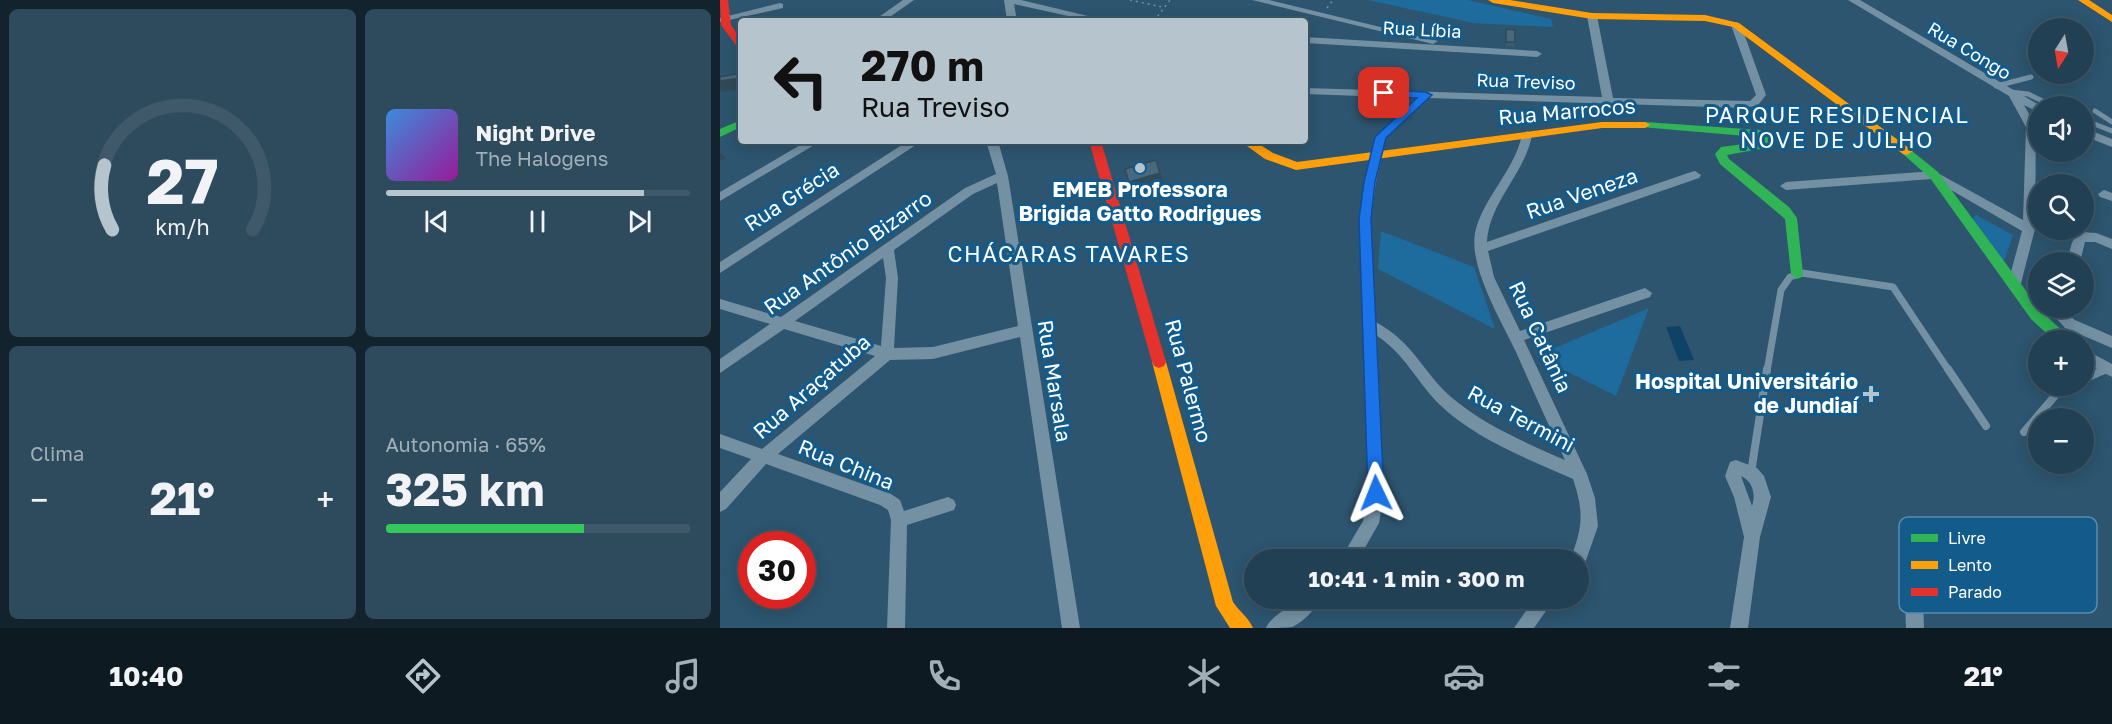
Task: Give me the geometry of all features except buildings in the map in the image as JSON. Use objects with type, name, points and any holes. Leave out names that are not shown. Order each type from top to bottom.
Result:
[{"type":"main road","points":[[723,0],[723,29],[738,44]]},
{"type":"main road","points":[[1493,0],[1592,16],[1705,18],[1736,25],[1918,159],[1935,175],[2036,315],[2052,330]]},
{"type":"main road","points":[[2083,0],[2112,20]]},
{"type":"main road","points":[[720,133],[738,124]]},
{"type":"main road","name":"Rua Marrocos","points":[[1250,144],[1260,153],[1278,162],[1296,166],[1628,124],[1766,136],[1768,139],[1762,145],[1725,150],[1721,154],[1724,161],[1785,210],[1791,218],[1797,274]]},
{"type":"main road","name":"Rua Palermo","points":[[1096,144],[1148,319],[1225,606],[1234,620],[1244,628]]},
{"type":"street","points":[[757,18],[790,0]]},
{"type":"street","points":[[888,0],[891,12]]},
{"type":"street","points":[[882,18],[909,0]]},
{"type":"street","points":[[1012,18],[1009,0],[1093,18]]},
{"type":"street","points":[[1257,0],[1372,26],[1455,48]]},
{"type":"street","name":"Rua Congo","points":[[1853,0],[2028,104]]},
{"type":"street","points":[[750,18],[780,6]]},
{"type":"street","points":[[1070,12],[1077,18]]},
{"type":"street","points":[[1592,16],[1608,101]]},
{"type":"street","points":[[723,29],[738,23]]},
{"type":"street","name":"Rua Treviso","points":[[1308,91],[1746,105],[1754,103],[1761,95],[1736,25]]},
{"type":"street","points":[[723,29],[738,26]]},
{"type":"street","points":[[1366,43],[1372,26]]},
{"type":"street","name":"Rua Líbia","points":[[1308,40],[1537,54]]},
{"type":"street","points":[[2005,91],[2028,119]]},
{"type":"street","points":[[1355,549],[1371,523],[1376,493],[1365,219],[1381,137],[1426,95]]},
{"type":"street","name":"Rua Catânia","points":[[1527,135],[1526,149],[1488,211],[1480,236],[1481,249],[1488,277],[1579,474],[1589,501],[1592,526],[1583,549]]},
{"type":"street","points":[[2094,137],[2112,143]]},
{"type":"street","points":[[720,197],[810,144]]},
{"type":"street","name":"Rua Grécia","points":[[720,268],[911,144]]},
{"type":"street","name":"Rua Marsala","points":[[993,144],[1002,176],[1071,628]]},
{"type":"street","name":"Rua Veneza","points":[[1481,249],[1695,175]]},
{"type":"street","points":[[1786,186],[1935,175],[2028,228]]},
{"type":"street","name":"Rua Antônio Bizarro","points":[[720,367],[969,191],[1002,176]]},
{"type":"street","points":[[2015,283],[2028,233]]},
{"type":"street","points":[[2076,252],[2082,237],[2096,238],[2112,244]]},
{"type":"street","name":"Rua Araçatuba","points":[[720,504],[764,456],[887,354],[892,278],[888,249]]},
{"type":"street","points":[[1515,338],[1645,293]]},
{"type":"street","points":[[720,304],[887,354],[933,353],[1024,330]]},
{"type":"street","points":[[2064,318],[2070,324],[2112,342]]},
{"type":"street","name":"Rua Termini","points":[[1369,325],[1391,336],[1406,350],[1433,388],[1448,403],[1536,455],[1579,474]]},
{"type":"street","points":[[2094,361],[2109,370]]},
{"type":"street","name":"Rua China","points":[[720,441],[885,499],[894,505],[899,520],[948,505]]},
{"type":"street","points":[[1739,628],[1752,537],[1763,497],[1758,481],[1751,473]]},
{"type":"street","points":[[896,628],[899,520]]},
{"type":"street","points":[[1275,628],[1301,609]]},
{"type":"street","points":[[1523,628],[1538,609]]},
{"type":"street","points":[[1914,613],[1915,628]]},
{"type":"lane","points":[[2005,91],[2028,79]]},
{"type":"lane","points":[[2005,91],[2032,96]]},
{"type":"lane","points":[[2095,111],[2112,122]]},
{"type":"lane","points":[[2094,124],[2112,131]]},
{"type":"lane","points":[[1751,473],[1782,284],[1786,278],[1797,274],[1893,287],[1986,426]]},
{"type":"lane","points":[[2094,375],[2109,370]]},
{"type":"lane","points":[[2024,432],[2055,396]]},
{"type":"path","points":[[1130,0],[1162,7]]},
{"type":"path","points":[[1156,18],[1162,7],[1170,0]]},
{"type":"shaded area","points":[[1368,0],[1468,0],[1551,19],[1553,27],[1473,23]]},
{"type":"shaded area","points":[[1976,215],[2013,235],[2003,264],[1972,219]]},
{"type":"shaded area","points":[[1381,231],[1474,267],[1495,329],[1378,269]]},
{"type":"shaded area","points":[[1649,308],[1616,396],[1536,356]]},
{"type":"shaded area","points":[[1680,326],[1694,360],[1679,361],[1666,327]]},
{"type":"traffic: fast","points":[[720,133],[738,124]]},
{"type":"traffic: fast","points":[[1645,125],[1760,134],[1768,139],[1762,145],[1725,150],[1721,154],[1724,161],[1785,210],[1791,218],[1797,274]]},
{"type":"traffic: fast","points":[[1907,151],[1934,175],[2036,315],[2052,330]]},
{"type":"traffic: slow","points":[[1493,0],[1592,16],[1705,18],[1736,25],[1907,151]]},
{"type":"traffic: slow","points":[[2083,0],[2112,19]]},
{"type":"traffic: slow","points":[[1251,144],[1269,156],[1296,166],[1602,125],[1645,125]]},
{"type":"traffic: slow","points":[[1159,362],[1225,606],[1234,620],[1244,628]]},
{"type":"traffic: jam","points":[[723,0],[726,25],[738,42]]},
{"type":"traffic: jam","points":[[1096,144],[1159,362]]},
{"type":"place","name":"EMEB Professora Brigida Gatto Rodrigues","points":[[1140,168]]},
{"type":"place","name":"Hospital Universitário de Jundiaí","points":[[1871,394]]},
{"type":"district","name":"PARQUE RESIDENCIAL NOVE DE JULHO","points":[[1837,128]]},
{"type":"district","name":"CHÁCARAS TAVARES","points":[[1069,254]]},
{"type":"route","points":[[1376,493],[1365,219],[1370,182],[1381,137],[1426,95],[1384,93]]}]
